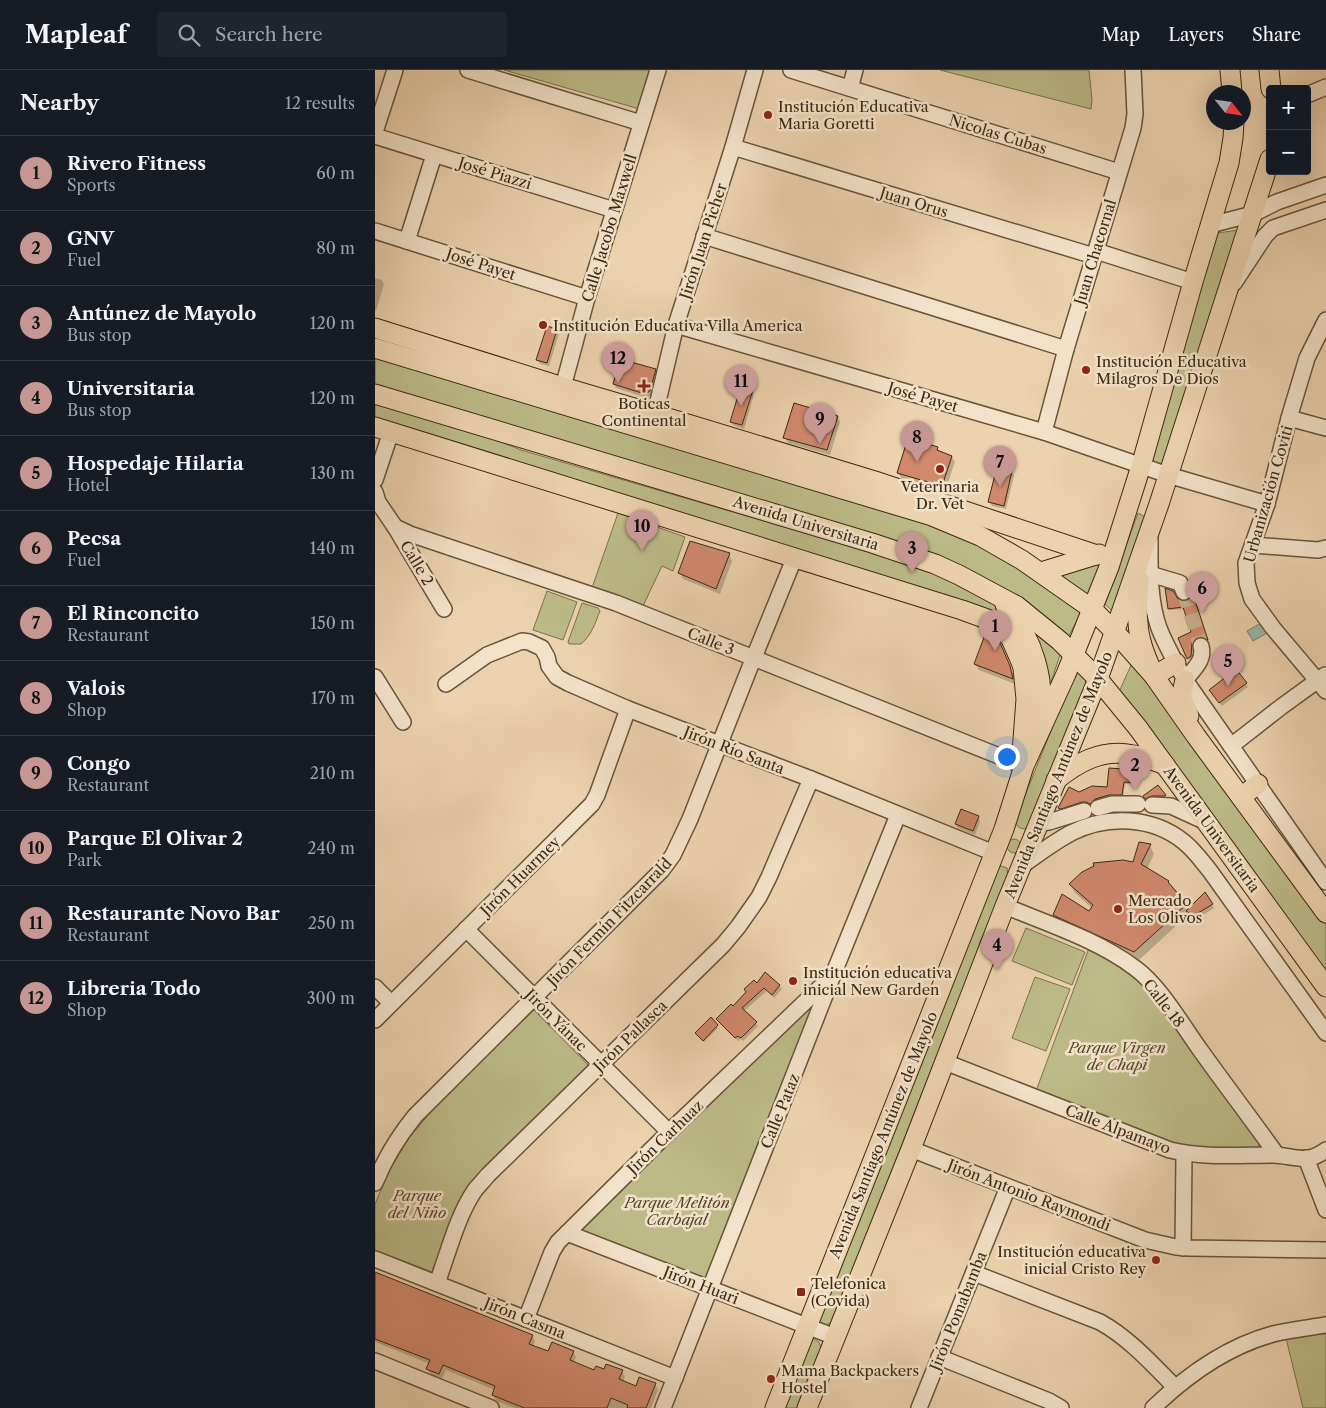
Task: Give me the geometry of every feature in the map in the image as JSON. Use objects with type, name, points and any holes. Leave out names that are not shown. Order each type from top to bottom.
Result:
[{"type":"main road","points":[[1230,70],[1231,85]]},
{"type":"main road","points":[[1269,70],[1271,85]]},
{"type":"main road","name":"Avenida Santiago Antúnez de Mayolo","points":[[775,1408],[1004,829],[1027,760],[1109,567],[1141,466],[1229,163],[1233,130]]},
{"type":"main road","name":"Avenida Santiago Antúnez de Mayolo","points":[[807,1408],[911,1149],[1005,906],[1098,679],[1115,632],[1145,567],[1150,532],[1266,172]]},
{"type":"main road","points":[[375,328],[655,414],[744,450]]},
{"type":"main road","points":[[375,348],[744,450],[1097,555]]},
{"type":"main road","name":"Avenida Universitaria","points":[[375,394],[872,543],[959,574],[1017,606],[1035,620],[1098,679],[1138,728],[1326,988]]},
{"type":"main road","points":[[383,429],[987,619],[1002,629],[1011,639],[1023,668],[1026,699],[1022,753],[1027,760]]},
{"type":"main road","points":[[860,485],[980,536],[1041,572],[1092,610],[1115,632],[1154,676],[1326,913]]},
{"type":"main road","points":[[1132,494],[1147,496],[1159,504]]},
{"type":"main road","points":[[1041,572],[1097,555],[1119,533]]},
{"type":"main road","points":[[1145,567],[1137,622],[1143,650],[1154,676]]},
{"type":"main road","points":[[995,594],[1020,624],[1029,643],[1039,678],[1039,717],[1027,760]]},
{"type":"main road","points":[[1154,676],[1176,663]]},
{"type":"main road","points":[[1185,680],[1181,697],[1196,736]]},
{"type":"main road","points":[[1056,780],[1067,771],[1093,757],[1108,753],[1142,756],[1165,764]]},
{"type":"main road","points":[[1241,797],[1258,784]]},
{"type":"main road","points":[[1004,829],[1035,832]]},
{"type":"main road","points":[[994,852],[1023,865]]},
{"type":"street","points":[[375,132],[395,70]]},
{"type":"street","points":[[468,70],[641,123]]},
{"type":"street","name":"Calle Jacobo Maxwell","points":[[563,387],[587,298],[658,70]]},
{"type":"street","name":"Jirón Juan Picher","points":[[655,414],[676,325],[733,147],[755,70]]},
{"type":"street","name":"Nicolas Cubas","points":[[791,70],[1119,172]]},
{"type":"street","points":[[850,88],[855,70]]},
{"type":"street","name":"Juan Chacornal","points":[[1044,432],[1065,349],[1133,128],[1135,114],[1133,70]]},
{"type":"street","points":[[1311,93],[1326,87]]},
{"type":"street","name":"José Piazzi","points":[[375,136],[614,210]]},
{"type":"street","name":"Juan Orus","points":[[733,147],[1193,282]]},
{"type":"street","points":[[407,241],[434,155]]},
{"type":"street","points":[[1210,225],[1253,214],[1277,202],[1326,185]]},
{"type":"street","points":[[1225,297],[1265,236],[1273,228],[1326,210]]},
{"type":"street","name":"José Payet","points":[[375,231],[587,298]]},
{"type":"street","points":[[704,236],[1065,349]]},
{"type":"street","name":"Urbanización Coviti","points":[[1323,682],[1273,628],[1252,599],[1247,583],[1246,563],[1267,504],[1289,418],[1307,358],[1326,320]]},
{"type":"street","name":"José Payet","points":[[676,325],[1044,432],[1168,475],[1267,504]]},
{"type":"street","points":[[1289,418],[1326,428]]},
{"type":"street","points":[[375,480],[383,429]]},
{"type":"street","name":"Calle 2","points":[[375,492],[378,502],[444,609]]},
{"type":"street","name":"Calle 3","points":[[395,527],[616,603],[754,658],[1027,760]]},
{"type":"street","points":[[1253,545],[1318,550],[1326,548]]},
{"type":"street","name":"Jirón Fermín Fitzcarrald","points":[[375,1183],[392,1147],[415,1116],[662,870],[677,847],[691,819],[795,558]]},
{"type":"street","points":[[1145,567],[1180,583],[1184,592]]},
{"type":"street","points":[[1145,567],[1159,628],[1185,680],[1326,882]]},
{"type":"street","name":"Jirón Río Santa","points":[[446,684],[487,655],[522,640],[529,642],[542,648],[549,666],[557,676],[628,709],[994,852]]},
{"type":"street","points":[[1176,663],[1202,652],[1185,680]]},
{"type":"street","points":[[375,677],[403,722]]},
{"type":"street","points":[[1231,746],[1281,707],[1323,682]]},
{"type":"street","name":"Jirón Huarmey","points":[[375,1020],[592,804],[628,709]]},
{"type":"street","name":"Jirón Pallasca","points":[[437,1283],[458,1225],[475,1191],[488,1175],[723,945],[749,913],[769,877],[811,779]]},
{"type":"street","points":[[1035,832],[1049,822],[1112,804],[1171,806],[1206,822]]},
{"type":"street","name":"Calle Pataz","points":[[663,1408],[898,815]]},
{"type":"street","name":"Avenida Universitaria","points":[[1023,865],[1058,841],[1093,824],[1113,821],[1144,823],[1159,827],[1173,834],[1185,842],[1197,854],[1326,1033]]},
{"type":"street","name":"Calle 18","points":[[1005,906],[1093,943],[1118,956],[1137,969],[1159,992],[1277,1155]]},
{"type":"street","name":"Jirón Yánac","points":[[466,929],[669,1132]]},
{"type":"street","name":"Jirón Carhuaz","points":[[525,1319],[558,1242],[669,1132],[833,975]]},
{"type":"street","points":[[375,988],[391,1003]]},
{"type":"street","name":"Calle Alpamayo","points":[[945,1062],[1159,1146],[1184,1154],[1277,1155],[1307,1158],[1317,1156],[1326,1150]]},
{"type":"street","name":"Jirón Antonio Raymondi","points":[[911,1149],[1145,1240],[1160,1244],[1183,1248],[1326,1250]]},
{"type":"street","points":[[1183,1248],[1184,1154]]},
{"type":"street","points":[[1307,1158],[1326,1210]]},
{"type":"street","name":"Jirón Pomabamba","points":[[919,1408],[1008,1187]]},
{"type":"street","name":"Jirón Huari","points":[[567,1232],[710,1290],[835,1337]]},
{"type":"street","name":"Jirón Casma","points":[[375,1259],[675,1378]]},
{"type":"street","points":[[974,1272],[1100,1322],[1114,1330],[1127,1340],[1175,1387]]},
{"type":"street","points":[[1153,1408],[1175,1387],[1209,1362],[1250,1342],[1274,1334],[1326,1325]]},
{"type":"street","points":[[939,1357],[1049,1401],[1061,1408]]},
{"type":"street","points":[[375,1361],[491,1408]]},
{"type":"green space","points":[[504,70],[655,70],[643,110]]},
{"type":"green space","points":[[940,70],[1089,70],[1091,109]]},
{"type":"green space","points":[[1239,230],[1165,468],[1148,462],[1217,233]]},
{"type":"green space","points":[[375,355],[974,539],[1083,610],[1068,637],[1008,593],[375,387]]},
{"type":"green space","points":[[375,402],[476,432],[521,450],[914,565],[977,592],[997,604],[1005,613],[1006,626],[375,418]]},
{"type":"green space","points":[[618,513],[685,537],[673,571],[662,566],[643,606],[592,588]]},
{"type":"green space","points":[[1138,513],[1147,518],[1112,611],[1105,604]]},
{"type":"green space","points":[[1094,561],[1103,563],[1091,599],[1060,575]]},
{"type":"green space","points":[[547,591],[577,602],[563,640],[533,630]]},
{"type":"green space","points":[[582,603],[598,608],[600,611],[588,637],[581,644],[569,644],[568,642]]},
{"type":"green space","points":[[1025,621],[1061,652],[1043,706]]},
{"type":"green space","points":[[1133,661],[1326,925],[1326,978],[1118,694]]},
{"type":"green space","points":[[1077,666],[1089,678],[1029,827],[1025,829],[1020,828],[1014,823]]},
{"type":"green space","points":[[1014,839],[1019,841],[1021,846],[1019,851],[1014,853],[1009,851],[1007,846],[1009,841]]},
{"type":"green space","points":[[1001,866],[1007,868],[1008,875],[832,1322],[826,1325],[820,1323],[818,1318],[996,869]]},
{"type":"green space","points":[[1026,928],[1085,952],[1072,985],[1012,961]]},
{"type":"green space","name":"Parque Virgen de Chapi","points":[[1089,948],[1134,975],[1147,988],[1193,1054],[1260,1142],[1257,1149],[1185,1147],[1172,1144],[1036,1091]]},
{"type":"green space","points":[[1035,977],[1070,989],[1046,1051],[1012,1038]]},
{"type":"green space","name":"Parque Melitón Carbajal","points":[[813,1003],[814,1010],[711,1277],[701,1281],[583,1234],[580,1227]]},
{"type":"green space","name":"Parque del Niño","points":[[534,1010],[588,1065],[478,1175],[457,1209],[432,1272],[375,1250],[375,1204],[389,1171],[409,1138],[434,1108]]},
{"type":"green space","points":[[1326,1332],[1326,1408],[1303,1408],[1286,1338]]},
{"type":"green space","points":[[813,1339],[819,1342],[821,1348],[798,1408],[783,1408],[808,1343]]},
{"type":"shaded area","points":[[1261,623],[1267,633],[1253,641],[1247,631]]},
{"type":"building","points":[[547,326],[557,329],[547,363],[536,360]]},
{"type":"building","points":[[620,359],[656,369],[650,391],[645,394],[613,384]]},
{"type":"building","points":[[741,386],[753,390],[742,425],[730,422]]},
{"type":"building","points":[[794,403],[838,416],[827,450],[783,438]]},
{"type":"building","points":[[908,438],[938,447],[937,450],[952,456],[942,486],[897,473]]},
{"type":"building","points":[[997,467],[1012,471],[1004,506],[988,502]]},
{"type":"building","points":[[690,541],[730,553],[716,589],[678,573]]},
{"type":"building","points":[[1165,588],[1173,591],[1178,599],[1183,601],[1188,600],[1193,594],[1208,640],[1204,637],[1195,639],[1192,643],[1191,656],[1187,659],[1178,638],[1191,632],[1183,607],[1168,609]]},
{"type":"building","points":[[986,632],[1001,645],[1013,679],[974,664]]},
{"type":"building","points":[[1236,669],[1247,683],[1219,703],[1209,690]]},
{"type":"building","points":[[1109,768],[1138,770],[1137,783],[1124,782],[1122,795],[1109,795],[1095,799],[1090,804],[1082,802],[1061,809],[1058,808],[1069,787],[1079,792],[1092,786],[1107,787]]},
{"type":"building","points":[[1158,785],[1166,795],[1152,796],[1145,799],[1143,796]]},
{"type":"building","points":[[961,809],[979,816],[973,831],[955,824]]},
{"type":"building","name":"Mercado Los Olivos","points":[[1139,842],[1151,844],[1141,864],[1169,881],[1187,904],[1134,952],[1053,915],[1062,894],[1089,911],[1093,905],[1069,884],[1082,872],[1094,866],[1093,863],[1123,860],[1133,862]]},
{"type":"building","points":[[1205,892],[1213,904],[1193,916],[1186,911]]},
{"type":"building","points":[[765,972],[780,985],[772,995],[764,988],[742,1008],[757,1022],[741,1038],[738,1036],[735,1038],[716,1019],[731,1004],[733,1006],[746,992],[744,989],[754,980],[757,983]]},
{"type":"building","points":[[711,1017],[718,1025],[703,1041],[695,1033]]},
{"type":"building","points":[[375,1272],[533,1335],[529,1344],[548,1351],[552,1342],[574,1351],[570,1360],[594,1370],[596,1366],[604,1369],[606,1364],[623,1370],[619,1379],[636,1386],[639,1377],[656,1383],[646,1408],[627,1408],[628,1405],[611,1398],[607,1408],[524,1408],[492,1395],[495,1386],[443,1365],[439,1374],[426,1369],[430,1360],[375,1339]]},
{"type":"tunnel","points":[[1184,592],[1201,646]]},
{"type":"place","name":"Institución Educativa Maria Goretti","points":[[768,115]]},
{"type":"place","name":"Institución Educativa Villa America","points":[[543,325]]},
{"type":"place","name":"Institución Educativa Milagros De Dios","points":[[1086,370]]},
{"type":"place","name":"Libreria Todo","points":[[618,383]]},
{"type":"place","name":"Boticas Continental","points":[[644,386]]},
{"type":"place","name":"Restaurante Novo Bar","points":[[741,406]]},
{"type":"place","name":"Congo","points":[[820,444]]},
{"type":"place","name":"Valois","points":[[917,462]]},
{"type":"place","name":"Veterinaria Dr. Vet","points":[[940,469]]},
{"type":"place","name":"El Rinconcito","points":[[1000,487]]},
{"type":"place","name":"Parque El Olivar 2","points":[[642,551]]},
{"type":"place","name":"Antúnez de Mayolo","points":[[912,573]]},
{"type":"place","name":"Pecsa","points":[[1202,613]]},
{"type":"place","name":"Rivero Fitness","points":[[995,651]]},
{"type":"place","name":"Hospedaje Hilaria","points":[[1228,686]]},
{"type":"place","name":"GNV","points":[[1135,790]]},
{"type":"place","name":"Mercado Los Olivos","points":[[1118,909]]},
{"type":"place","name":"Universitaria","points":[[997,970]]},
{"type":"place","name":"Institución educativa inicial New Garden","points":[[793,981]]},
{"type":"place","name":"Institución educativa inicial Cristo Rey","points":[[1156,1260]]},
{"type":"place","name":"Telefonica (Covida)","points":[[801,1292]]},
{"type":"place","name":"Mama Backpackers Hostel","points":[[771,1379]]}]
